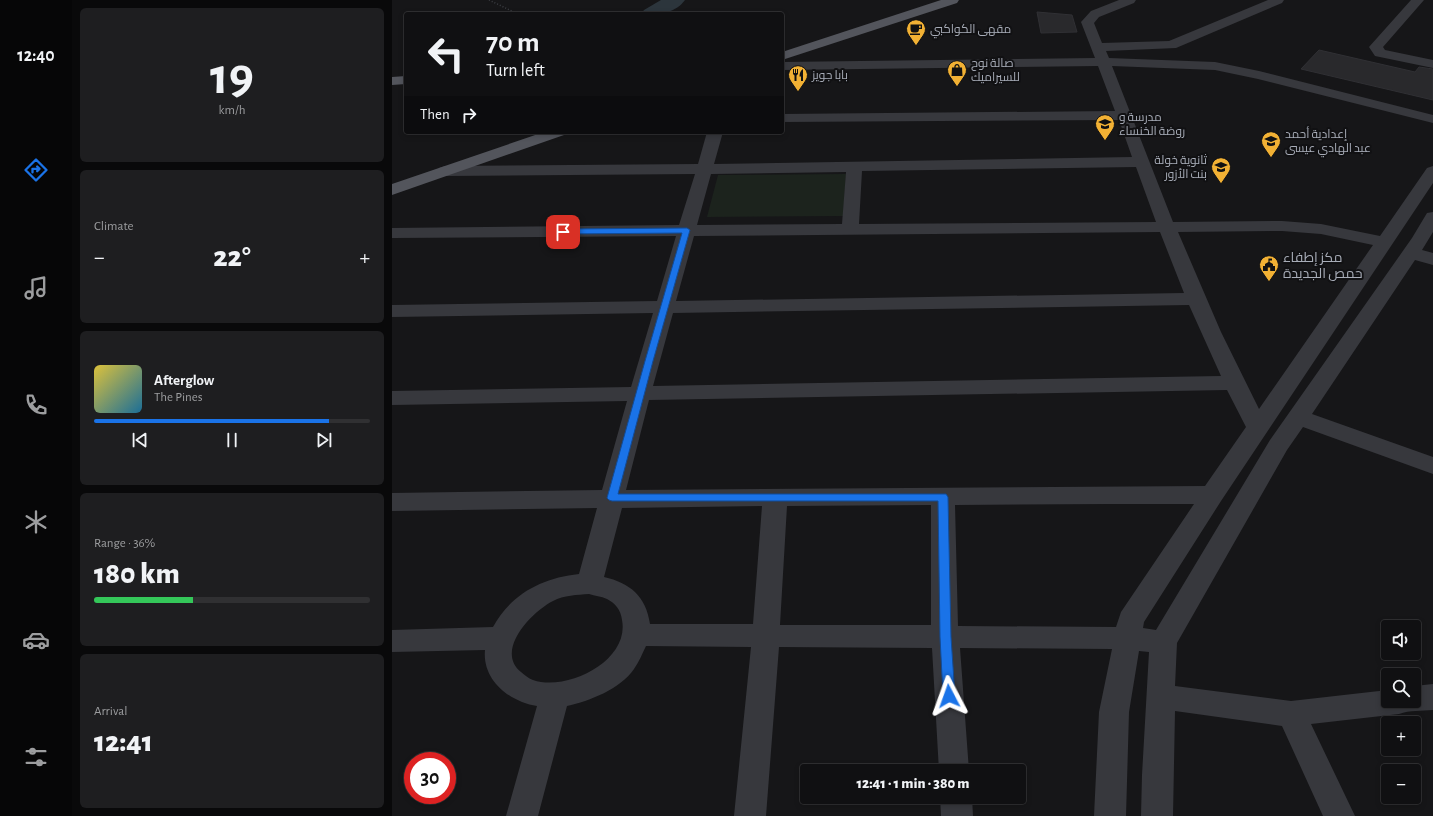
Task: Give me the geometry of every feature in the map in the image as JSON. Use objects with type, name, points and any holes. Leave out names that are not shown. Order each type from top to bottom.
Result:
[{"type":"main road","points":[[784,45],[926,0]]},
{"type":"main road","points":[[784,55],[953,0]]},
{"type":"main road","points":[[392,74],[404,74]]},
{"type":"main road","points":[[392,81],[404,80]]},
{"type":"main road","points":[[392,179],[522,134]]},
{"type":"main road","points":[[392,190],[553,134]]},
{"type":"street","points":[[1130,0],[1095,14],[1087,22],[1196,299],[1234,383],[1258,428]]},
{"type":"street","points":[[1103,60],[1171,45],[1278,0]]},
{"type":"street","points":[[1418,0],[1376,47],[1380,53],[1433,64]]},
{"type":"street","points":[[784,66],[1103,60],[1215,66],[1274,79],[1433,119]]},
{"type":"street","points":[[784,74],[1103,60],[1198,71],[1263,83],[1433,126]]},
{"type":"street","points":[[784,118],[1124,115]]},
{"type":"street","points":[[589,584],[640,394],[714,134]]},
{"type":"street","points":[[445,171],[704,169],[1142,162]]},
{"type":"street","points":[[850,229],[854,166]]},
{"type":"street","points":[[1110,816],[1114,712],[1131,620],[1212,495],[1433,171]]},
{"type":"street","points":[[1157,816],[1157,775],[1163,642],[1278,446],[1298,417],[1422,256],[1433,217]]},
{"type":"street","points":[[392,233],[1282,226],[1321,229],[1385,242]]},
{"type":"street","points":[[392,311],[1196,299]]},
{"type":"street","points":[[392,398],[1234,383]]},
{"type":"street","points":[[1298,417],[1433,466]]},
{"type":"street","points":[[392,502],[612,498],[1212,495]]},
{"type":"street","points":[[943,497],[945,637],[954,764]]},
{"type":"street","points":[[750,816],[766,636],[775,498]]},
{"type":"street","points":[[589,584],[614,590],[629,601],[637,617],[637,636],[623,662],[604,679],[580,691],[554,696],[527,692],[509,681],[499,665],[498,646],[505,627],[523,607],[543,594],[566,586],[589,584]]},
{"type":"street","points":[[637,636],[1128,638],[1163,642]]},
{"type":"street","points":[[392,641],[501,638]]},
{"type":"street","points":[[522,816],[554,696]]},
{"type":"street","points":[[1160,696],[1291,714],[1381,703]]},
{"type":"street","points":[[1421,698],[1433,697]]},
{"type":"street","points":[[1291,714],[1339,816]]},
{"type":"street","points":[[956,804],[957,816]]},
{"type":"path","points":[[489,0],[514,12]]},
{"type":"shaded area","points":[[846,174],[843,216],[707,217],[718,175]]},
{"type":"building","points":[[1037,12],[1072,15],[1077,32],[1041,33]]},
{"type":"building","points":[[1319,50],[1415,72],[1419,67],[1433,69],[1433,100],[1301,69]]},
{"type":"waterway","points":[[654,12],[675,0]]},
{"type":"place","name":"مقهى الكواكبي","points":[[916,46]]},
{"type":"place","name":"صالة نوح للسيراميك","points":[[957,87]]},
{"type":"place","name":"بابا جويز","points":[[798,92]]},
{"type":"place","name":"مدرسة و روضة الخنساء","points":[[1105,141]]},
{"type":"place","name":"إعدادية أحمد عبد الهادي عيسى","points":[[1271,158]]},
{"type":"place","name":"ثانوية خولة بنت الأزور","points":[[1221,184]]},
{"type":"place","name":"مكز إطفاء حمص الجديدة","points":[[1269,282]]},
{"type":"route","points":[[563,232],[687,230],[649,361],[612,498],[943,497],[945,637],[949,696]]}]
